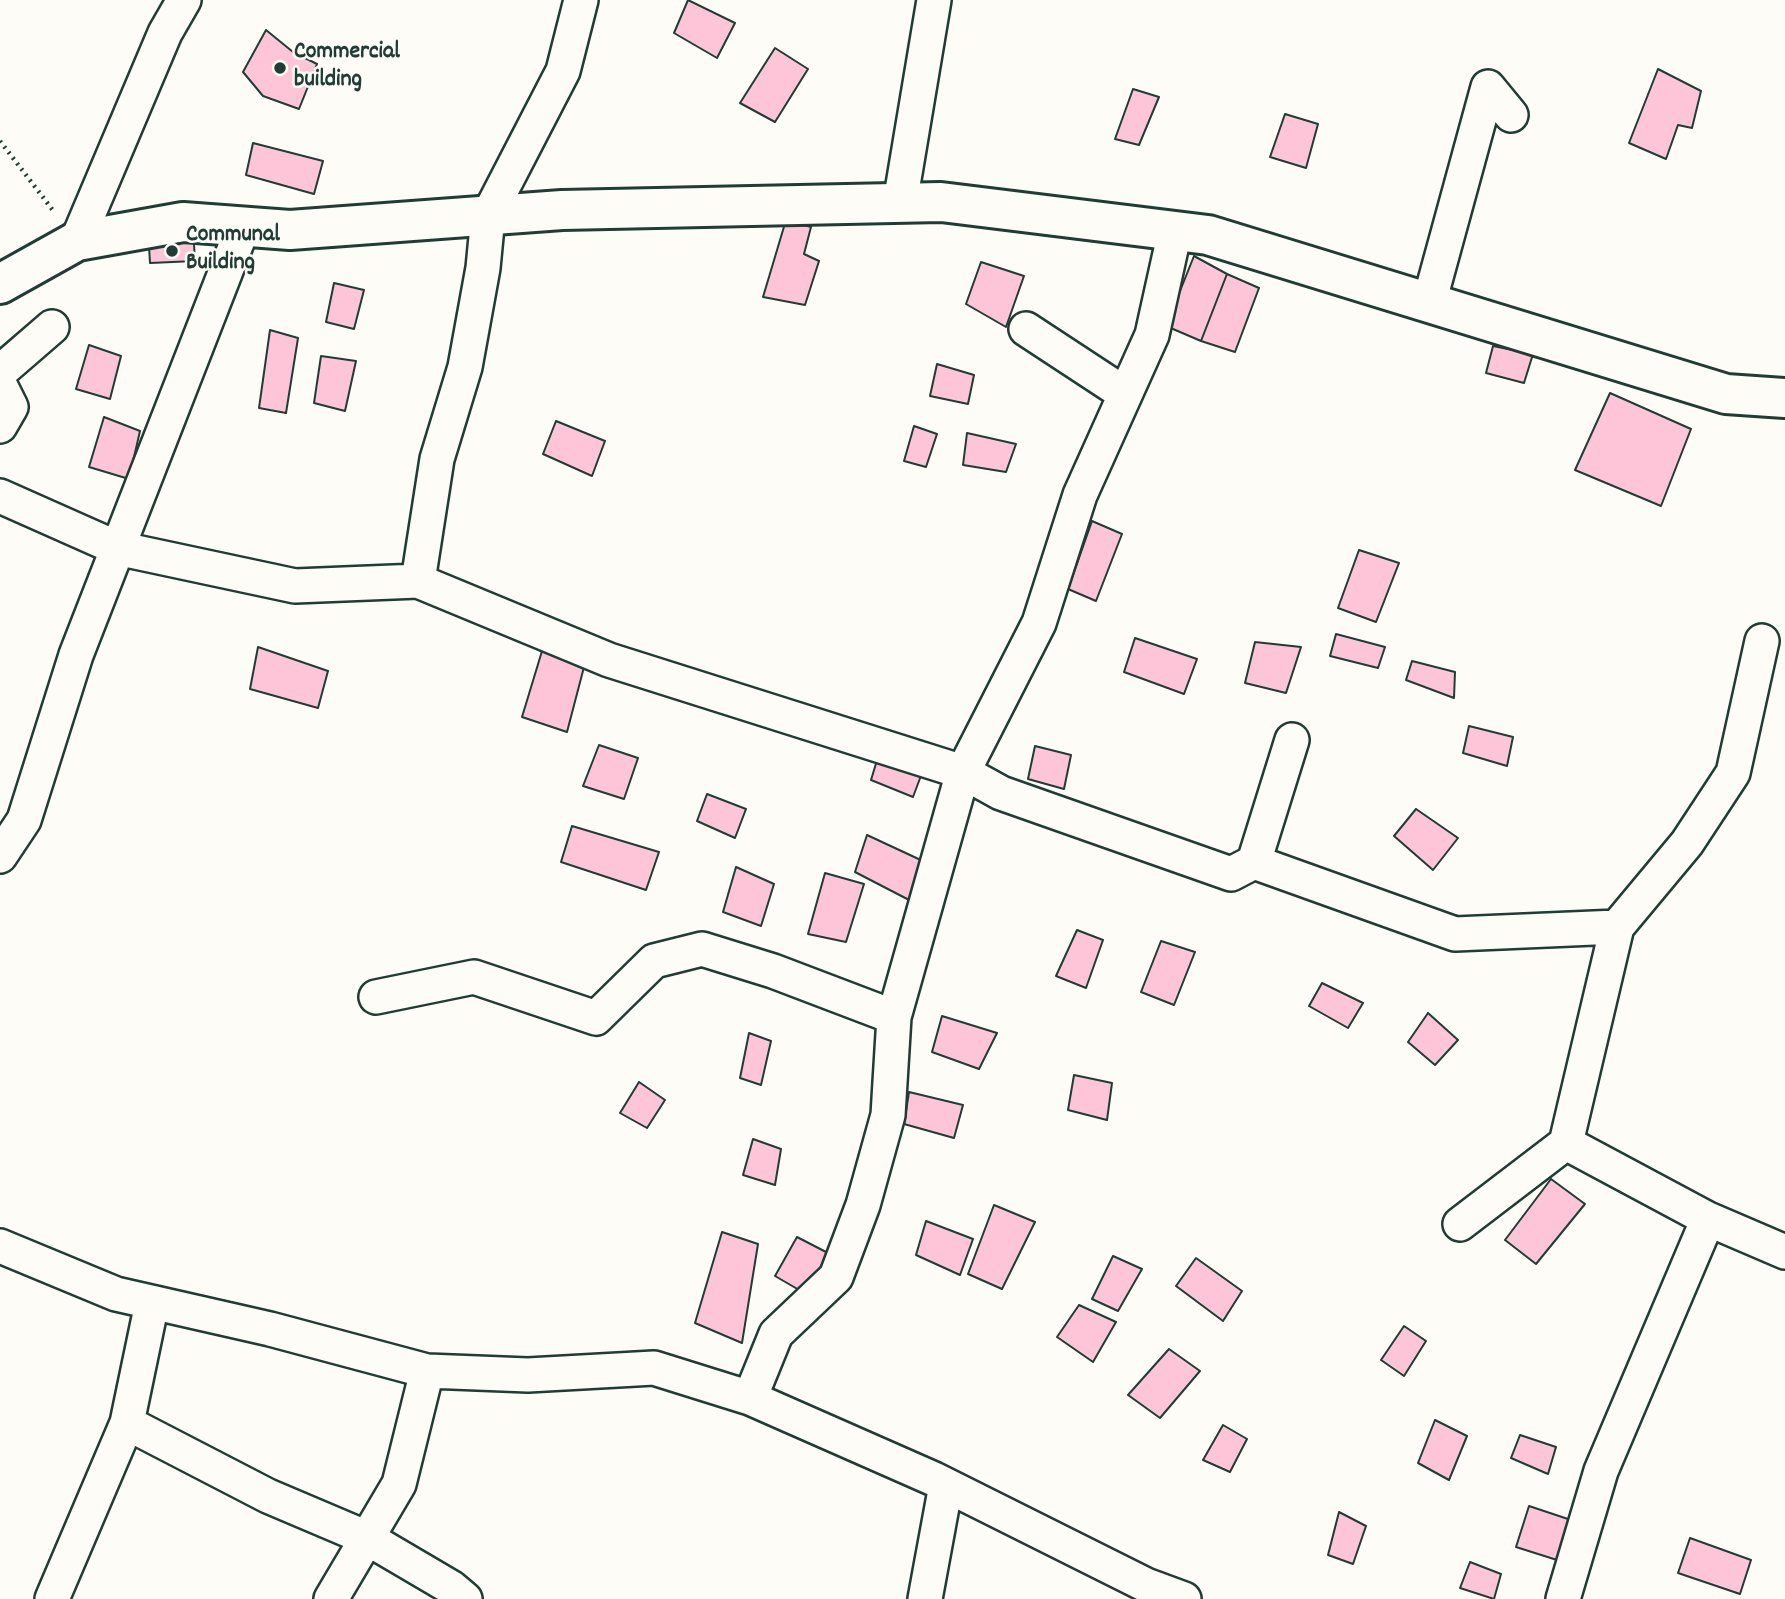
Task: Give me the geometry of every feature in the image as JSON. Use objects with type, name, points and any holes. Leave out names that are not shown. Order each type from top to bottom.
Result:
[{"type":"street","points":[[77,241],[165,33],[184,0]]},
{"type":"street","points":[[418,581],[436,459],[466,367],[483,268],[488,216],[563,71],[581,0]]},
{"type":"street","points":[[900,203],[934,0]]},
{"type":"street","points":[[1429,303],[1488,87],[1511,115]]},
{"type":"street","points":[[0,284],[77,241],[183,222],[290,230],[562,210],[941,202],[1208,235],[1726,394],[1785,398]]},
{"type":"street","points":[[0,856],[24,820],[76,655],[243,227]]},
{"type":"street","points":[[750,1398],[776,1334],[836,1277],[859,1217],[888,1115],[894,1017],[963,772],[1039,623],[1080,495],[1152,335],[1175,231]]},
{"type":"street","points":[[0,372],[52,327]]},
{"type":"street","points":[[1026,329],[1125,394]]},
{"type":"street","points":[[0,385],[11,407],[0,426]]},
{"type":"street","points":[[0,496],[117,548],[295,586],[418,581],[608,660],[963,772],[1001,793],[1231,874],[1254,862],[1292,740]]},
{"type":"street","points":[[1460,1224],[1566,1143],[1617,927],[1687,843],[1733,773],[1762,641]]},
{"type":"street","points":[[1254,862],[1455,934],[1617,927]]},
{"type":"street","points":[[376,997],[474,977],[596,1018],[654,961],[702,949],[773,971],[894,1017]]},
{"type":"street","points":[[1566,1143],[1708,1219],[1785,1252]]},
{"type":"street","points":[[1563,1599],[1601,1471],[1708,1219]]},
{"type":"street","points":[[1,1248],[116,1294],[428,1371],[528,1375],[654,1368],[750,1398],[946,1485],[1146,1585],[1184,1599]]},
{"type":"street","points":[[52,1599],[127,1423],[152,1303]]},
{"type":"street","points":[[331,1599],[400,1484],[428,1371]]},
{"type":"street","points":[[127,1423],[268,1496],[367,1538],[465,1599]]},
{"type":"street","points":[[925,1599],[946,1485]]},
{"type":"path","points":[[0,141],[77,241]]},
{"type":"building","points":[[688,0],[735,23],[717,58],[674,33]]},
{"type":"building","name":"Commercial building","points":[[266,30],[293,52],[317,64],[299,109],[263,96],[243,72]]},
{"type":"building","points":[[775,48],[808,69],[775,122],[740,103]]},
{"type":"building","points":[[1658,69],[1701,91],[1692,128],[1678,125],[1666,159],[1629,143]]},
{"type":"building","points":[[1133,89],[1159,97],[1139,145],[1115,139]]},
{"type":"building","points":[[1285,114],[1318,124],[1306,168],[1270,157]]},
{"type":"building","points":[[253,143],[323,161],[314,194],[246,175]]},
{"type":"building","points":[[786,220],[811,227],[804,254],[819,261],[805,305],[763,297]]},
{"type":"building","name":"Communal Building","points":[[193,227],[195,261],[150,263],[148,230]]},
{"type":"building","points":[[1194,256],[1227,274],[1201,341],[1166,326]]},
{"type":"building","points":[[981,262],[1024,276],[1006,327],[966,304]]},
{"type":"building","points":[[1227,274],[1259,288],[1235,352],[1201,341]]},
{"type":"building","points":[[334,283],[364,290],[354,329],[326,322]]},
{"type":"building","points":[[270,330],[298,338],[286,413],[259,408]]},
{"type":"building","points":[[89,345],[121,356],[110,399],[76,389]]},
{"type":"building","points":[[1493,346],[1533,354],[1524,383],[1486,373]]},
{"type":"building","points":[[321,356],[356,361],[345,411],[314,403]]},
{"type":"building","points":[[937,364],[974,375],[968,404],[930,396]]},
{"type":"building","points":[[1610,393],[1691,429],[1661,506],[1575,470]]},
{"type":"building","points":[[104,417],[140,431],[129,479],[89,467]]},
{"type":"building","points":[[556,421],[605,441],[592,476],[543,454]]},
{"type":"building","points":[[914,426],[937,434],[926,467],[904,461]]},
{"type":"building","points":[[967,433],[1016,444],[1006,472],[963,465]]},
{"type":"building","points":[[1092,521],[1122,534],[1096,601],[1068,589]]},
{"type":"building","points":[[1359,550],[1399,563],[1376,622],[1338,608]]},
{"type":"building","points":[[1336,634],[1385,647],[1378,668],[1330,656]]},
{"type":"building","points":[[1135,638],[1197,659],[1184,694],[1124,672]]},
{"type":"building","points":[[1255,642],[1301,647],[1286,693],[1245,683]]},
{"type":"building","points":[[258,647],[328,671],[318,708],[250,689]]},
{"type":"building","points":[[542,651],[584,667],[567,732],[522,717]]},
{"type":"building","points":[[1412,661],[1455,672],[1454,698],[1406,680]]},
{"type":"building","points":[[1469,726],[1513,737],[1507,766],[1463,753]]},
{"type":"building","points":[[599,745],[638,758],[624,799],[583,786]]},
{"type":"building","points":[[1035,746],[1071,755],[1064,789],[1028,779]]},
{"type":"building","points":[[878,757],[922,773],[913,797],[871,780]]},
{"type":"building","points":[[707,794],[746,809],[735,838],[697,821]]},
{"type":"building","points":[[1416,809],[1458,838],[1433,870],[1394,836]]},
{"type":"building","points":[[572,826],[659,852],[646,890],[561,862]]},
{"type":"building","points":[[867,835],[925,862],[913,902],[855,872]]},
{"type":"building","points":[[736,867],[774,884],[761,926],[723,912]]},
{"type":"building","points":[[825,873],[864,884],[846,942],[808,934]]},
{"type":"building","points":[[1077,930],[1103,940],[1086,988],[1056,976]]},
{"type":"building","points":[[1161,941],[1195,952],[1174,1005],[1141,992]]},
{"type":"building","points":[[1322,983],[1363,1003],[1348,1028],[1309,1006]]},
{"type":"building","points":[[1428,1013],[1458,1040],[1435,1065],[1408,1042]]},
{"type":"building","points":[[942,1016],[997,1033],[979,1069],[932,1052]]},
{"type":"building","points":[[749,1033],[771,1041],[761,1085],[740,1078]]},
{"type":"building","points":[[1074,1075],[1112,1083],[1107,1120],[1068,1110]]},
{"type":"building","points":[[639,1082],[665,1100],[647,1128],[620,1113]]},
{"type":"building","points":[[909,1092],[963,1105],[954,1138],[904,1124]]},
{"type":"building","points":[[753,1139],[781,1149],[775,1185],[743,1175]]},
{"type":"building","points":[[1551,1179],[1585,1204],[1536,1264],[1505,1240]]},
{"type":"building","points":[[994,1205],[1035,1222],[1002,1289],[968,1274]]},
{"type":"building","points":[[926,1221],[973,1239],[960,1275],[916,1255]]},
{"type":"building","points":[[722,1232],[758,1244],[742,1343],[695,1323]]},
{"type":"building","points":[[797,1237],[828,1253],[806,1294],[775,1276]]},
{"type":"building","points":[[1113,1256],[1142,1269],[1118,1311],[1092,1299]]},
{"type":"building","points":[[1196,1258],[1242,1291],[1223,1321],[1176,1286]]},
{"type":"building","points":[[1079,1305],[1116,1322],[1093,1362],[1057,1337]]},
{"type":"building","points":[[1404,1326],[1426,1341],[1404,1376],[1381,1360]]},
{"type":"building","points":[[1169,1349],[1200,1371],[1160,1418],[1128,1395]]},
{"type":"building","points":[[1435,1420],[1467,1436],[1449,1480],[1418,1463]]},
{"type":"building","points":[[1223,1425],[1247,1439],[1230,1472],[1203,1460]]},
{"type":"building","points":[[1520,1435],[1556,1447],[1548,1474],[1511,1458]]},
{"type":"building","points":[[1529,1506],[1571,1520],[1557,1560],[1516,1547]]},
{"type":"building","points":[[1339,1512],[1366,1526],[1353,1564],[1328,1555]]},
{"type":"building","points":[[1690,1538],[1751,1560],[1740,1594],[1678,1573]]},
{"type":"building","points":[[1470,1562],[1501,1574],[1494,1599],[1460,1588]]},
{"type":"place","name":"Commercial building","points":[[280,68]]},
{"type":"place","name":"Communal Building","points":[[172,251]]}]
